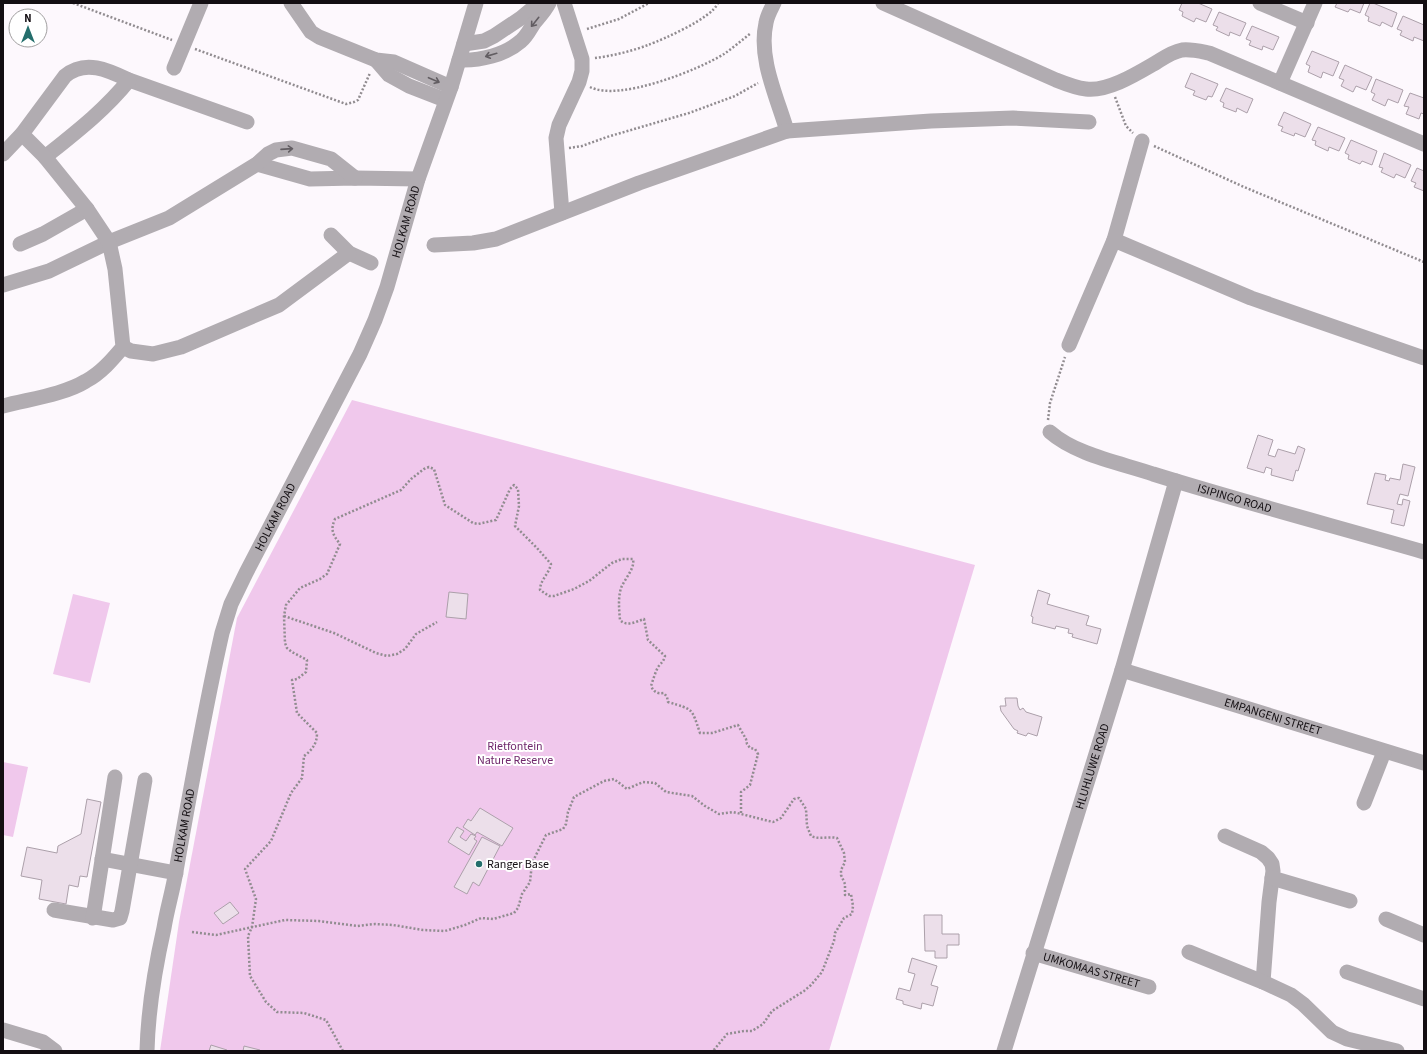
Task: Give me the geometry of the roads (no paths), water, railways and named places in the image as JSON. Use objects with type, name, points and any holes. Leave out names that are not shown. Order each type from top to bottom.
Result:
[{"type":"street","points":[[174,68],[201,3]]},
{"type":"street","points":[[291,3],[311,32],[319,38],[376,60],[394,62],[446,99]]},
{"type":"street","name":"HOLKAM ROAD","points":[[147,1051],[154,982],[176,873],[184,818],[214,665],[231,604],[360,354],[375,320],[387,287],[418,180],[459,60],[476,3]]},
{"type":"street","points":[[464,44],[484,41],[494,36],[521,18],[539,3]]},
{"type":"street","points":[[459,60],[482,58],[504,52],[525,37],[544,13],[549,3]]},
{"type":"street","points":[[562,213],[556,146],[559,125],[579,82],[582,71],[582,58],[564,3]]},
{"type":"street","points":[[774,3],[766,22],[764,41],[768,77],[787,130]]},
{"type":"street","points":[[883,3],[1067,84],[1087,90],[1111,85],[1132,76],[1168,55],[1180,51],[1193,49],[1209,53],[1424,144]]},
{"type":"street","points":[[1260,3],[1306,23]]},
{"type":"street","points":[[1280,83],[1315,3]]},
{"type":"street","points":[[376,60],[389,75],[399,80],[404,92],[446,99]]},
{"type":"street","points":[[3,154],[22,134],[65,76],[78,68],[100,68],[129,80],[247,122]]},
{"type":"street","points":[[45,157],[94,118],[115,97],[129,80]]},
{"type":"street","points":[[434,245],[472,243],[496,238],[639,183],[787,130],[931,121],[1013,118],[1089,122]]},
{"type":"street","points":[[3,406],[61,391],[86,381],[108,364],[122,347],[115,269],[109,242],[87,209],[45,157],[22,134]]},
{"type":"street","points":[[1069,344],[1114,240],[1142,141]]},
{"type":"street","points":[[3,285],[49,271],[109,242],[169,218],[257,164],[268,154],[276,150],[292,148],[331,159],[355,178]]},
{"type":"street","points":[[257,164],[310,179],[355,178],[418,180]]},
{"type":"street","points":[[20,244],[43,234],[87,209]]},
{"type":"street","points":[[330,235],[349,253],[371,263]]},
{"type":"street","points":[[1114,240],[1251,298],[1424,358]]},
{"type":"street","points":[[122,347],[131,351],[153,354],[181,347],[279,306],[349,253]]},
{"type":"street","name":"ISIPINGO ROAD","points":[[1050,432],[1062,441],[1091,454],[1176,481],[1424,552]]},
{"type":"street","name":"HLUHLUWE ROAD","points":[[1004,1051],[1122,670],[1176,481]]},
{"type":"street","name":"EMPANGENI STREET","points":[[1122,670],[1384,752],[1424,763]]},
{"type":"street","points":[[1364,803],[1384,752]]},
{"type":"street","points":[[93,918],[115,777]]},
{"type":"street","points":[[54,910],[93,918],[113,920],[120,918],[145,780]]},
{"type":"street","points":[[1225,836],[1261,852],[1272,864],[1263,982]]},
{"type":"street","points":[[102,859],[176,873]]},
{"type":"street","points":[[1272,878],[1350,901]]},
{"type":"street","points":[[1386,919],[1424,935]]},
{"type":"street","points":[[1189,952],[1291,995],[1303,1004],[1332,1032],[1347,1039],[1397,1051]]},
{"type":"street","name":"UMKOMAAS STREET","points":[[1034,953],[1149,987]]},
{"type":"street","points":[[1347,972],[1424,999]]},
{"type":"street","points":[[3,1030],[43,1042],[55,1051]]},
{"type":"place","name":"Ranger Base","points":[[479,864]]},
{"type":"park label","name":"Rietfontein Nature Reserve","points":[[515,753]]}]
